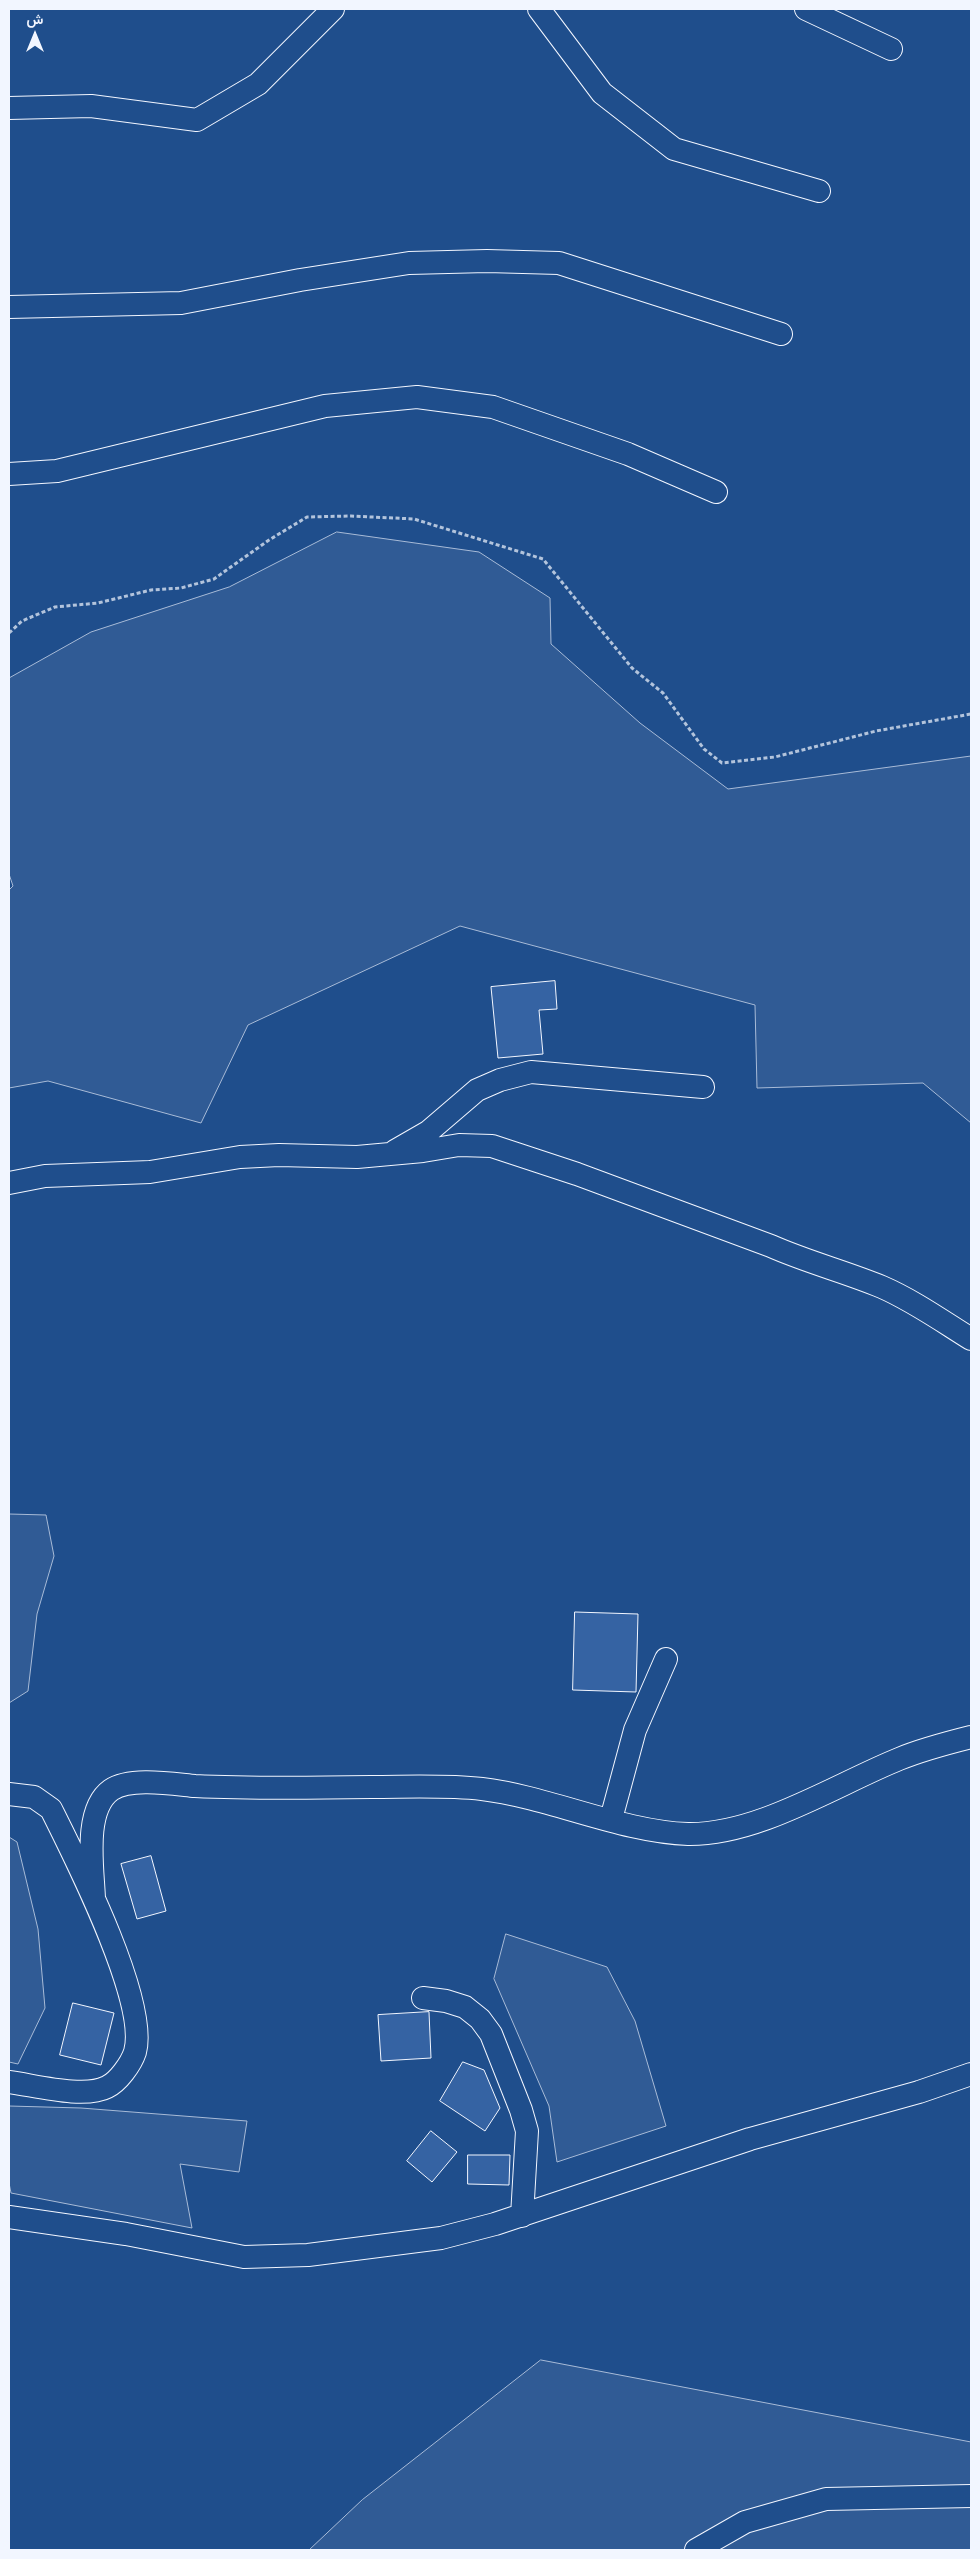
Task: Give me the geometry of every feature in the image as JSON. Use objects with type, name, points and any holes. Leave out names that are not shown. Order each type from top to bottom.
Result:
[{"type":"street","points":[[9,108],[91,106],[197,120],[258,84],[333,9]]},
{"type":"street","points":[[539,9],[602,93],[674,149],[820,191]]},
{"type":"street","points":[[806,9],[891,49]]},
{"type":"street","points":[[9,307],[181,303],[300,280],[409,263],[487,261],[558,263],[781,334]]},
{"type":"street","points":[[9,474],[57,471],[325,406],[417,397],[493,407],[628,454],[716,492]]},
{"type":"street","points":[[387,1155],[428,1132],[477,1090],[500,1080],[531,1072],[703,1088]]},
{"type":"street","points":[[9,1183],[45,1176],[150,1172],[240,1157],[387,1155],[459,1145],[492,1146],[524,1155],[881,1287],[918,1305],[971,1339]]},
{"type":"street","points":[[611,1819],[635,1730],[666,1659]]},
{"type":"street","points":[[94,1900],[94,1817],[100,1801],[113,1788],[133,1782],[232,1788],[405,1787],[482,1789],[543,1801],[611,1819],[687,1834],[728,1830],[806,1802],[900,1758],[935,1746],[971,1737]]},
{"type":"street","points":[[9,1794],[34,1796],[51,1809],[116,1950],[135,2019],[135,2052],[122,2074],[107,2088],[82,2092],[9,2082]]},
{"type":"street","points":[[423,1998],[446,2001],[465,2007],[480,2019],[491,2034],[527,2130],[522,2216]]},
{"type":"street","points":[[9,2217],[117,2232],[244,2257],[308,2255],[441,2238],[522,2216],[750,2139],[920,2092],[971,2074]]},
{"type":"street","points":[[695,2550],[745,2522],[826,2499],[971,2496]]},
{"type":"path","points":[[9,633],[22,621],[55,607],[98,603],[152,590],[181,588],[214,578],[306,517],[351,516],[414,519],[543,559],[632,668],[663,693],[704,749],[722,763],[775,757],[876,731],[971,714]]},
{"type":"shaded area","points":[[337,532],[479,552],[550,598],[551,644],[640,723],[728,789],[971,756],[971,1123],[923,1083],[757,1088],[755,1005],[460,926],[248,1025],[201,1123],[48,1081],[9,1088],[9,890],[13,886],[9,874],[9,678],[91,632],[229,587]]},
{"type":"shaded area","points":[[9,1514],[46,1515],[54,1556],[37,1614],[28,1691],[9,1703]]},
{"type":"shaded area","points":[[9,1837],[17,1842],[38,1929],[45,2008],[18,2064],[9,2062]]},
{"type":"shaded area","points":[[506,1934],[607,1967],[635,2021],[666,2126],[557,2162],[549,2106],[494,1979]]},
{"type":"shaded area","points":[[9,2106],[81,2108],[247,2121],[239,2172],[180,2164],[192,2228],[11,2193],[9,2183]]},
{"type":"shaded area","points":[[541,2360],[971,2442],[971,2550],[309,2550],[362,2500]]},
{"type":"building","points":[[555,981],[557,1009],[539,1010],[543,1054],[498,1058],[491,987]]},
{"type":"building","points":[[575,1612],[638,1614],[636,1692],[573,1690]]},
{"type":"building","points":[[151,1856],[166,1911],[137,1919],[121,1864]]},
{"type":"building","points":[[73,2003],[114,2013],[101,2065],[60,2055]]},
{"type":"building","points":[[429,2012],[431,2058],[381,2061],[378,2015]]},
{"type":"building","points":[[463,2062],[484,2070],[500,2108],[485,2131],[440,2101]]},
{"type":"building","points":[[431,2131],[457,2152],[432,2182],[407,2161]]},
{"type":"building","points":[[468,2155],[510,2155],[509,2185],[468,2184]]}]
